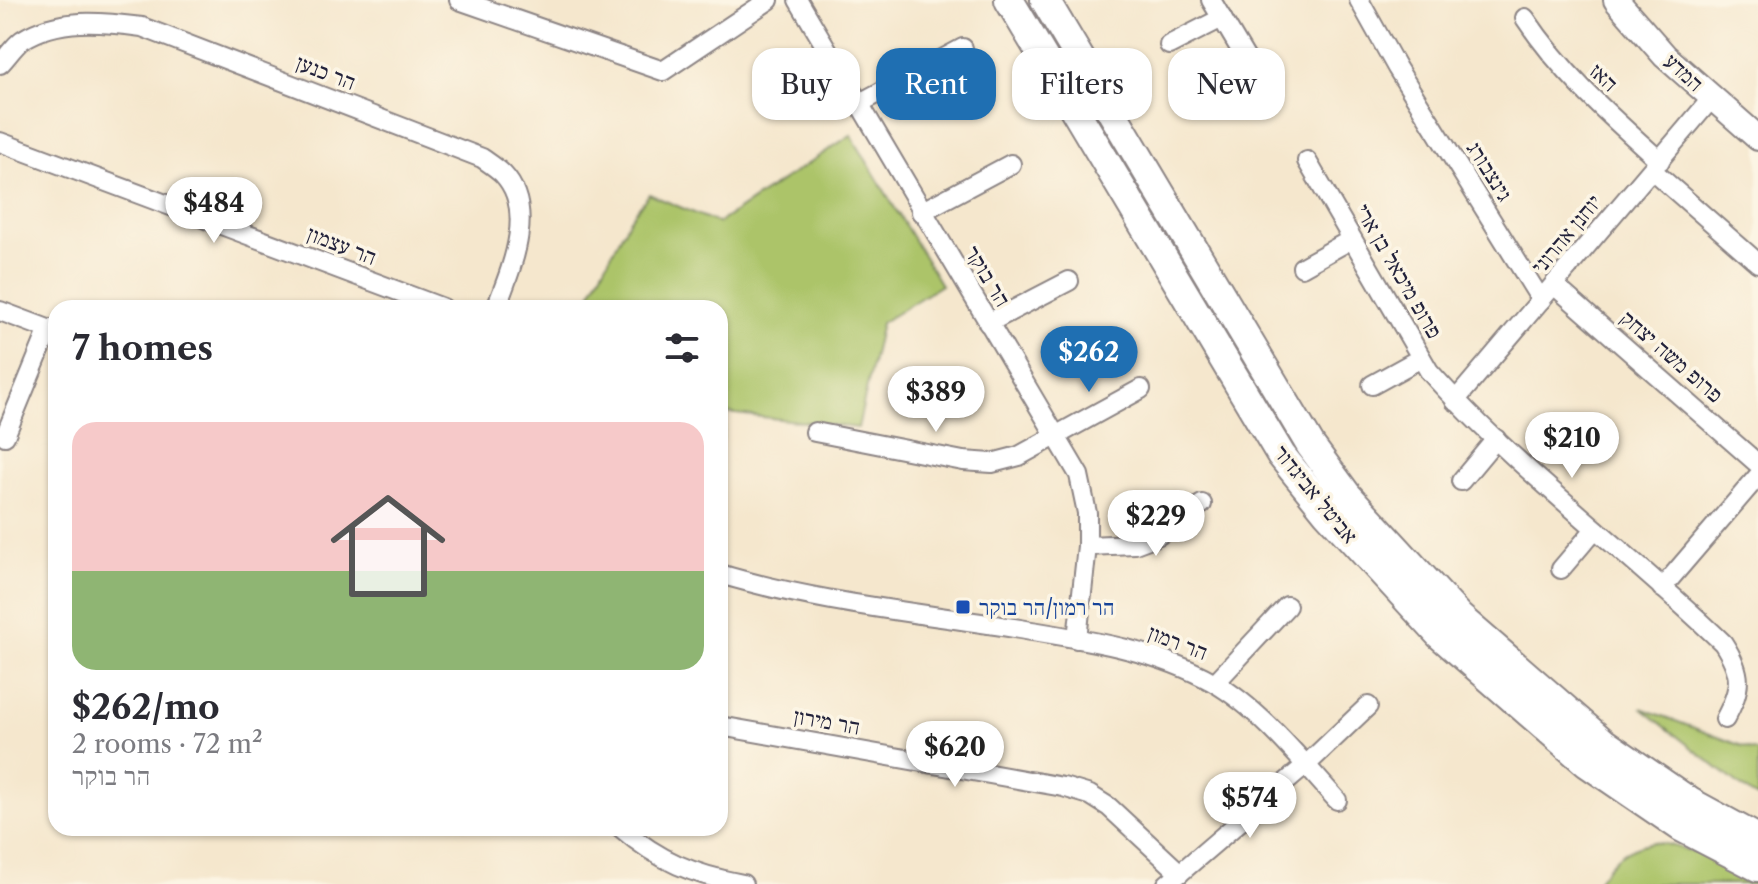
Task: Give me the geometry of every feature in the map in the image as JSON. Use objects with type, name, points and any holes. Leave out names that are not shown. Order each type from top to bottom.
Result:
[{"type":"main road","name":"אביטל אביגדור","points":[[1009,0],[1281,455],[1327,512],[1440,635],[1587,763],[1681,827],[1758,867]]},
{"type":"main road","name":"אביטל אביגדור","points":[[1045,0],[1311,446],[1347,495],[1459,617],[1604,743],[1690,802],[1758,839]]},
{"type":"street","points":[[459,0],[663,71],[769,0]]},
{"type":"street","name":"הר בוקר","points":[[798,0],[826,48]]},
{"type":"street","points":[[1211,0],[1240,48]]},
{"type":"street","name":"גינצבורג","points":[[1359,0],[1397,68],[1547,293]]},
{"type":"street","name":"המדע","points":[[1616,0],[1665,56],[1758,138]]},
{"type":"street","points":[[1169,45],[1222,18]]},
{"type":"street","name":"האז","points":[[1525,18],[1548,52],[1580,89],[1758,263]]},
{"type":"street","name":"הר כנען","points":[[0,64],[21,41],[58,25],[100,22],[142,27],[482,158],[503,174],[516,194],[519,223],[513,263],[499,300]]},
{"type":"street","name":"יוחנן אהרוני","points":[[1455,401],[1712,98]]},
{"type":"street","name":"הר בוקר","points":[[860,107],[1079,475],[1087,513],[1087,546],[1077,639]]},
{"type":"street","name":"הר עצמון","points":[[0,142],[422,300]]},
{"type":"street","name":"פרופ מיכאל בן ארי","points":[[1307,161],[1429,371],[1455,401],[1496,439],[1723,643],[1734,659],[1740,678],[1735,700],[1725,719]]},
{"type":"street","points":[[921,212],[1011,164]]},
{"type":"street","points":[[1302,267],[1352,239]]},
{"type":"street","points":[[988,323],[1069,281]]},
{"type":"street","name":"פרופ משה יצחק","points":[[1547,293],[1758,464]]},
{"type":"street","points":[[0,311],[48,328]]},
{"type":"street","points":[[5,436],[48,341]]},
{"type":"street","points":[[1372,385],[1421,358]]},
{"type":"street","points":[[815,432],[963,461],[992,463],[1019,456],[1141,389]]},
{"type":"street","points":[[1461,481],[1496,439]]},
{"type":"street","points":[[1662,588],[1758,476]]},
{"type":"street","points":[[1087,546],[1135,544],[1159,535],[1202,504]]},
{"type":"street","points":[[1561,569],[1595,529]]},
{"type":"street","name":"הר רמון","points":[[728,576],[808,595],[1077,639],[1165,660],[1215,683],[1263,721],[1337,800]]},
{"type":"street","points":[[1215,683],[1287,606]]},
{"type":"street","points":[[1174,879],[1306,765],[1368,706]]},
{"type":"street","name":"הר מירון","points":[[728,727],[1063,787],[1090,795],[1109,807],[1174,879]]},
{"type":"street","points":[[630,836],[645,849],[674,865],[743,884]]},
{"type":"green space","points":[[851,135],[941,285],[881,323],[858,428],[728,413],[728,300],[587,300],[630,219],[649,194],[718,223]]},
{"type":"green space","points":[[1641,708],[1758,752],[1758,798],[1752,795]]},
{"type":"green space","points":[[1653,842],[1709,857],[1758,884],[1595,884],[1619,856]]},
{"type":"place","name":"הר רמון/הר בוקר","points":[[963,607]]}]
